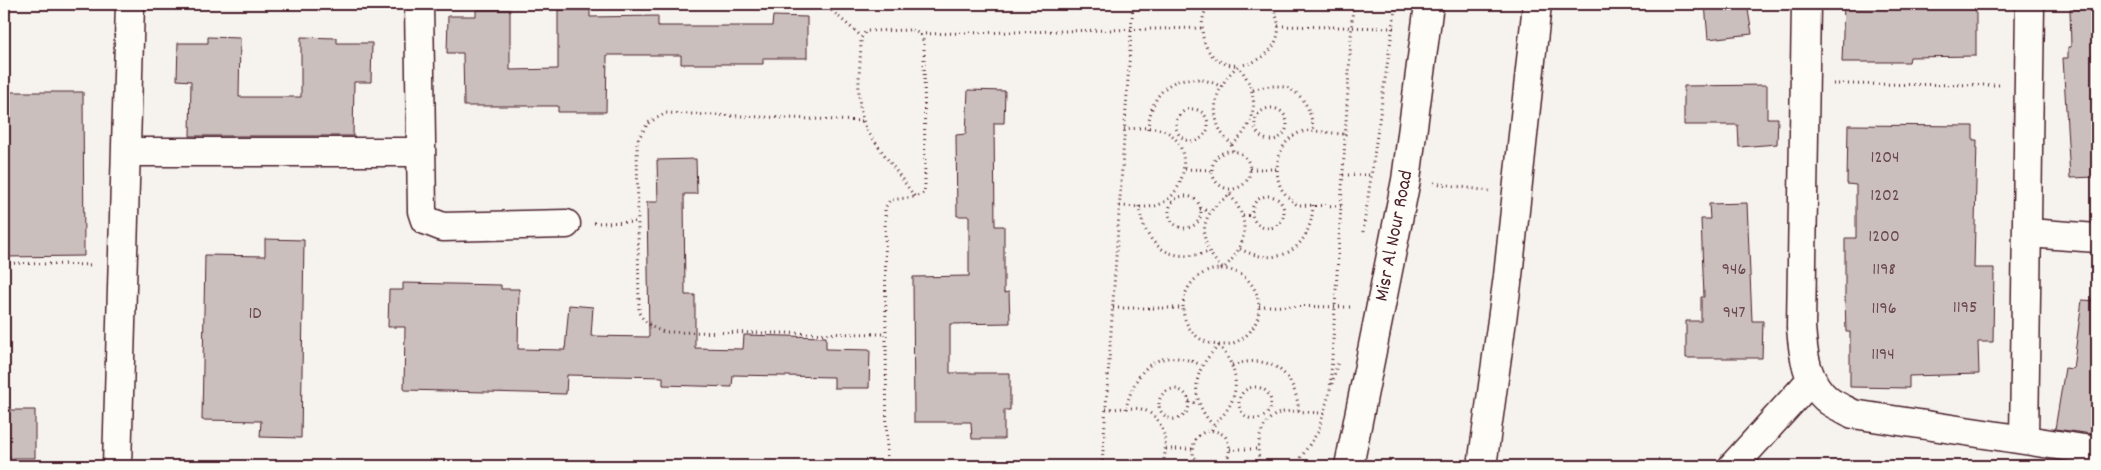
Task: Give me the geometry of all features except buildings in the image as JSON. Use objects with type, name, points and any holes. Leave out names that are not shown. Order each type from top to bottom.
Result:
[{"type":"street","points":[[117,466],[130,4]]},
{"type":"street","points":[[418,4],[422,212],[425,220],[433,225],[443,227],[566,224]]},
{"type":"street","name":"Misr Al Nour Road","points":[[1349,466],[1406,180],[1430,4]]},
{"type":"street","points":[[1482,466],[1517,194],[1537,4]]},
{"type":"street","points":[[1806,4],[1801,327],[1803,355],[1812,380],[1829,401],[1853,414],[2097,451]]},
{"type":"street","points":[[2024,440],[2030,4]]},
{"type":"street","points":[[126,152],[421,152]]},
{"type":"street","points":[[2028,233],[2097,238]]},
{"type":"street","points":[[1733,466],[1812,380]]},
{"type":"path","points":[[824,4],[861,36]]},
{"type":"path","points":[[1102,466],[1133,4]]},
{"type":"path","points":[[1210,4],[1203,17],[1201,28],[1204,42],[1212,54],[1224,62],[1238,66],[1250,64],[1271,50],[1278,26],[1276,15],[1270,4]]},
{"type":"path","points":[[1330,392],[1353,4]]},
{"type":"path","points":[[1362,241],[1396,4]]},
{"type":"path","points":[[1278,26],[1394,28]]},
{"type":"path","points":[[915,196],[862,122],[861,36],[866,31],[912,30],[920,34],[1201,28]]},
{"type":"path","points":[[887,466],[886,208],[890,200],[924,193],[926,186],[924,42],[920,34]]},
{"type":"path","points":[[1233,151],[1232,145],[1218,124],[1216,98],[1220,86],[1238,66]]},
{"type":"path","points":[[1232,145],[1244,133],[1254,118],[1260,112],[1267,109],[1275,108],[1286,119],[1287,126],[1284,134],[1278,139],[1264,139],[1258,134],[1254,118],[1255,100],[1253,90],[1238,66]]},
{"type":"path","points":[[1148,128],[1149,114],[1154,100],[1164,88],[1177,80],[1206,79],[1220,86]]},
{"type":"path","points":[[1806,84],[2030,86]]},
{"type":"path","points":[[1253,90],[1265,86],[1278,86],[1291,90],[1302,97],[1309,108],[1314,133]]},
{"type":"path","points":[[1190,109],[1198,110],[1204,114],[1208,122],[1208,130],[1203,137],[1196,141],[1187,140],[1180,136],[1176,128],[1182,113],[1190,109]]},
{"type":"path","points":[[862,122],[666,113],[656,117],[641,131],[637,141],[639,313],[645,322],[654,329],[677,333],[886,334]]},
{"type":"path","points":[[1208,122],[1218,124]]},
{"type":"path","points":[[1120,206],[1156,206],[1173,199],[1182,196],[1190,197],[1197,202],[1200,209],[1200,217],[1196,224],[1188,228],[1179,228],[1173,223],[1169,215],[1169,207],[1173,199],[1178,189],[1184,169],[1184,158],[1175,140],[1160,129],[1124,129]]},
{"type":"path","points":[[1340,206],[1298,205],[1282,190],[1276,169],[1280,153],[1290,140],[1302,132],[1345,134]]},
{"type":"path","points":[[1284,134],[1290,140]]},
{"type":"path","points":[[1175,140],[1180,136]]},
{"type":"path","points":[[1233,151],[1245,157],[1250,170],[1245,184],[1231,189],[1217,183],[1212,170],[1218,156],[1233,151]]},
{"type":"path","points":[[1184,169],[1212,170]]},
{"type":"path","points":[[1250,170],[1276,169]]},
{"type":"path","points":[[1342,175],[1372,175]]},
{"type":"path","points":[[1406,180],[1517,194]]},
{"type":"path","points":[[1230,195],[1231,189]]},
{"type":"path","points":[[1223,269],[1209,252],[1204,236],[1205,223],[1210,211],[1219,201],[1230,195]]},
{"type":"path","points":[[1223,269],[1240,249],[1244,228],[1238,204],[1230,195]]},
{"type":"path","points":[[1265,196],[1274,197],[1284,209],[1284,217],[1279,224],[1271,228],[1263,228],[1256,223],[1253,215],[1253,207],[1258,200],[1265,196]]},
{"type":"path","points":[[1280,202],[1289,198]]},
{"type":"path","points":[[1140,206],[1141,220],[1146,233],[1155,244],[1167,252],[1181,256],[1195,256],[1209,252]]},
{"type":"path","points":[[1240,249],[1254,256],[1269,258],[1284,255],[1297,247],[1307,236],[1312,221],[1313,206]]},
{"type":"path","points":[[1200,209],[1210,211]]},
{"type":"path","points":[[1242,216],[1253,215]]},
{"type":"path","points":[[566,224],[638,222]]},
{"type":"path","points":[[4,263],[123,266]]},
{"type":"path","points":[[1223,269],[1244,277],[1257,295],[1259,306],[1258,319],[1247,335],[1231,345],[1218,346],[1204,342],[1193,334],[1185,322],[1182,308],[1184,298],[1194,280],[1213,270],[1223,269]]},
{"type":"path","points":[[1350,317],[1354,298]]},
{"type":"path","points":[[1259,306],[1352,308]]},
{"type":"path","points":[[1112,308],[1182,308]]},
{"type":"path","points":[[1213,425],[1204,416],[1198,404],[1196,391],[1201,365],[1208,354],[1218,346]]},
{"type":"path","points":[[1212,430],[1213,425],[1222,417],[1234,397],[1235,379],[1232,365],[1218,346]]},
{"type":"path","points":[[1295,466],[1318,432],[1340,354]]},
{"type":"path","points":[[1126,409],[1135,380],[1145,368],[1158,360],[1172,357],[1188,359],[1201,365]]},
{"type":"path","points":[[1232,365],[1245,361],[1260,361],[1280,370],[1294,385],[1299,413]]},
{"type":"path","points":[[1188,400],[1188,408],[1184,415],[1177,418],[1169,418],[1162,414],[1159,407],[1159,398],[1171,388],[1179,389],[1185,393],[1188,400],[1198,404]]},
{"type":"path","points":[[1251,388],[1259,388],[1266,391],[1270,397],[1271,405],[1263,418],[1248,418],[1242,413],[1240,398],[1251,388]]},
{"type":"path","points":[[1234,397],[1240,398]]},
{"type":"path","points":[[1106,409],[1142,410],[1150,415],[1162,430],[1166,449],[1162,466]]},
{"type":"path","points":[[1268,412],[1275,416]]},
{"type":"path","points":[[1261,466],[1258,449],[1262,430],[1275,416],[1283,412],[1323,413]]},
{"type":"path","points":[[1202,466],[1197,462],[1192,449],[1198,435],[1212,430],[1225,436],[1230,449],[1229,456],[1219,466]]},
{"type":"path","points":[[1166,449],[1192,449]]},
{"type":"path","points":[[1230,449],[1258,449]]}]
